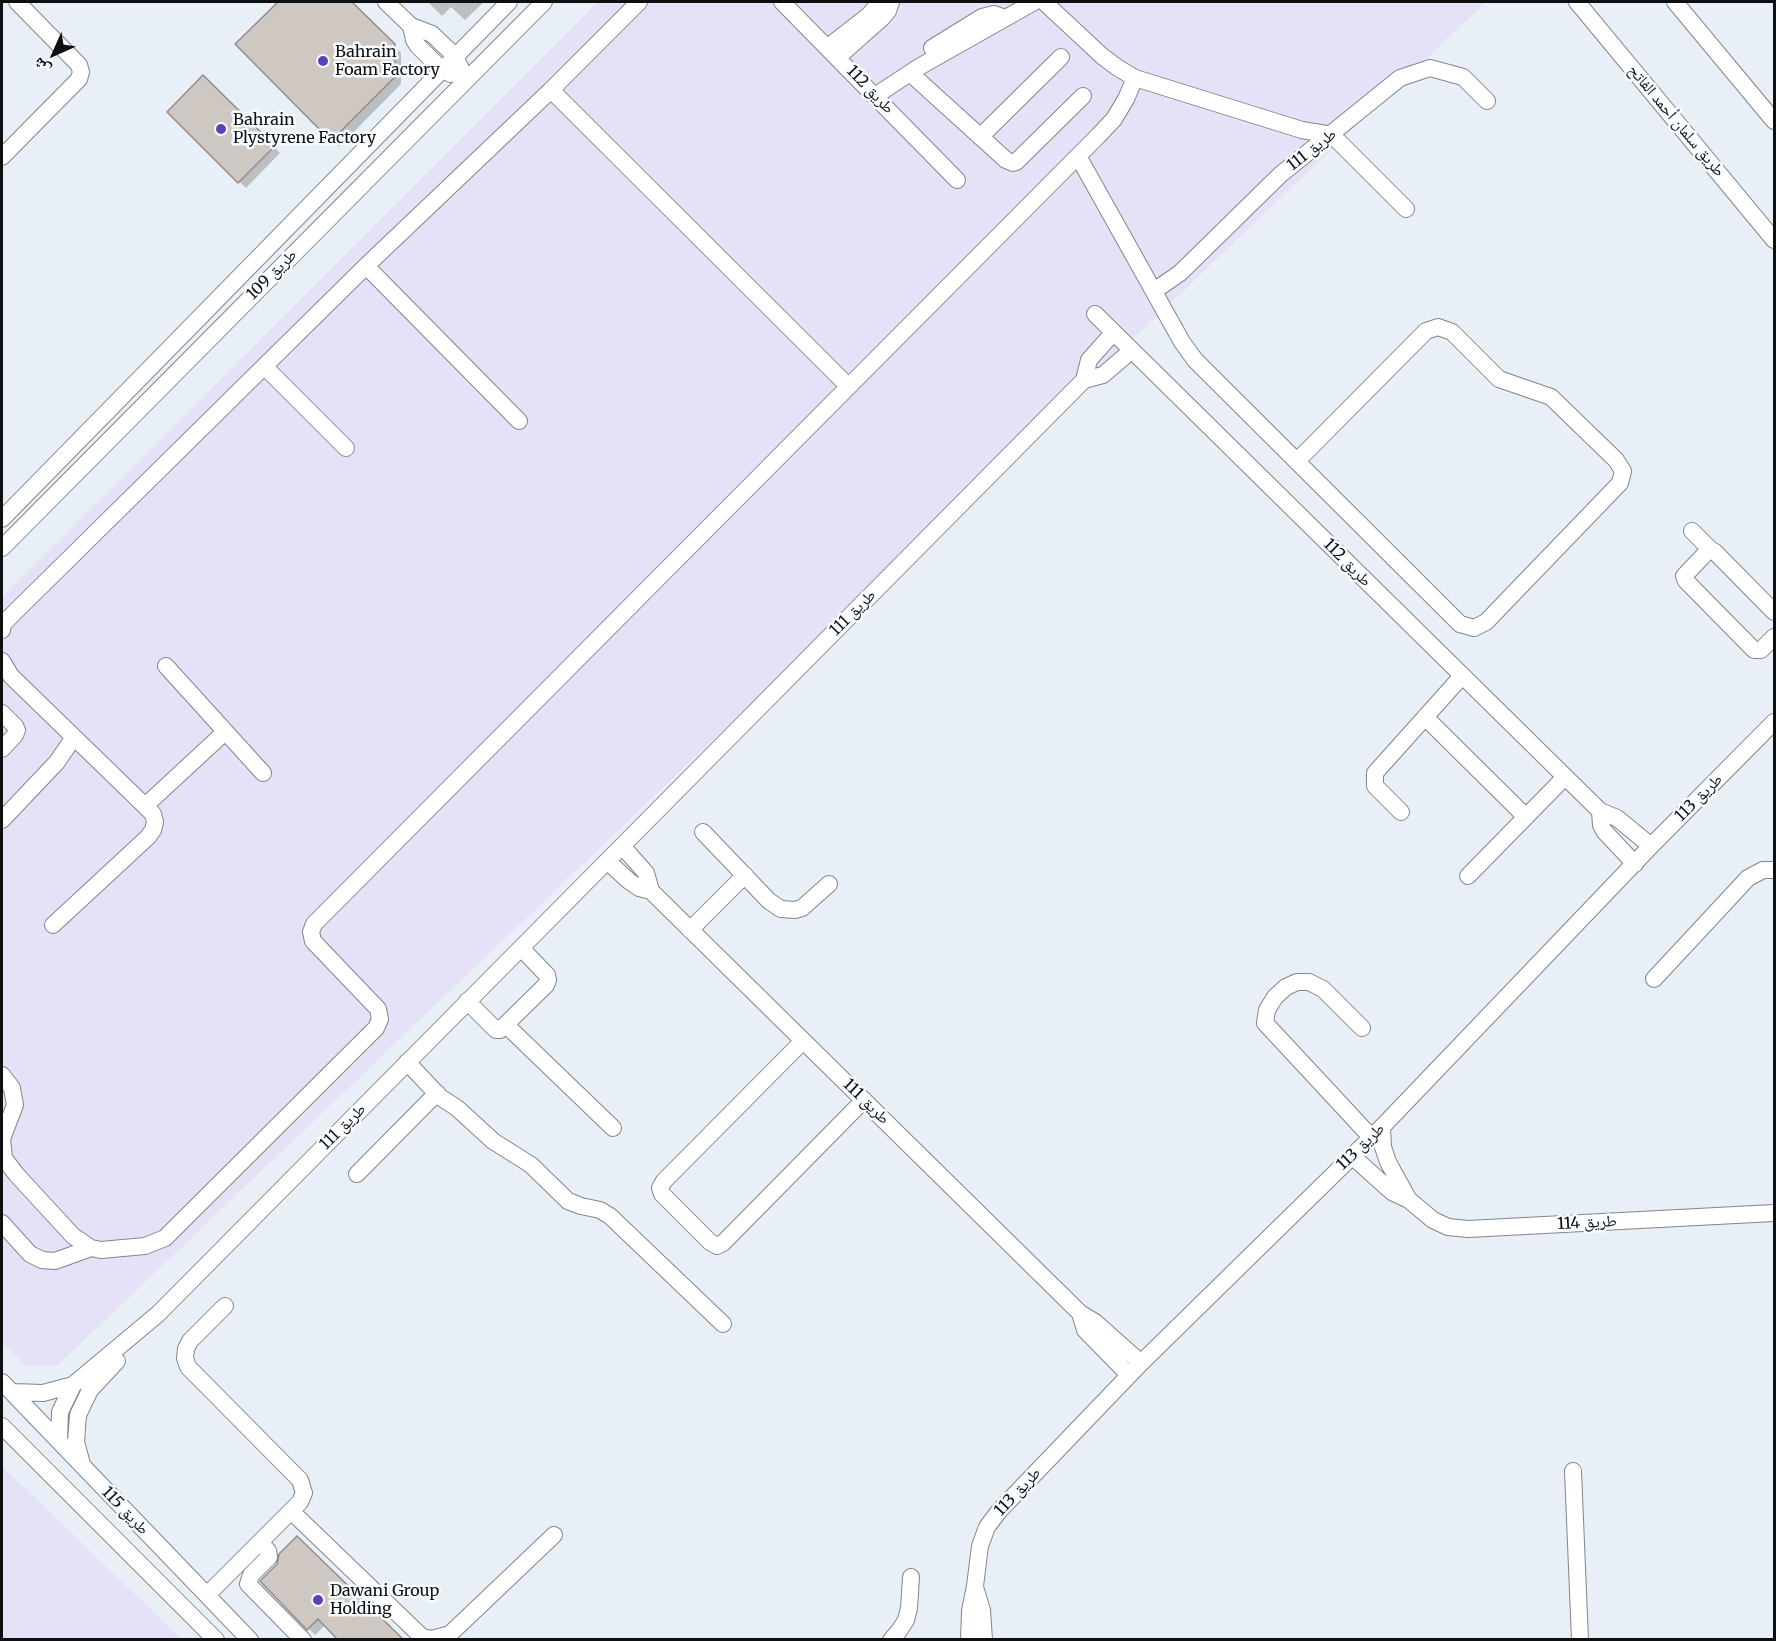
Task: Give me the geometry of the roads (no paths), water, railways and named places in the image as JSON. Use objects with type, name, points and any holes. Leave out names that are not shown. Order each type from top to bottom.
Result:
[{"type":"street","points":[[2,157],[79,79],[81,72],[79,65],[17,2]]},
{"type":"street","points":[[386,2],[411,26],[432,34],[455,56],[465,77]]},
{"type":"street","name":"طريق 109","points":[[2,519],[508,2]]},
{"type":"street","name":"طريق 109","points":[[2,548],[465,77],[544,2]]},
{"type":"street","points":[[2,630],[3,624],[16,611],[366,266],[551,90],[639,2]]},
{"type":"street","name":"طريق 112","points":[[782,2],[957,180]]},
{"type":"street","points":[[833,52],[880,2]]},
{"type":"street","points":[[833,52],[882,18],[891,2]]},
{"type":"street","points":[[875,96],[915,70],[938,68],[997,32],[1005,18],[1034,2]]},
{"type":"street","points":[[1044,2],[1102,56],[1135,78],[1302,129],[1332,135],[1406,209]]},
{"type":"street","name":"طريق سلمان أحمد الفاتح","points":[[1577,2],[1774,240]]},
{"type":"street","points":[[1675,2],[1774,121]]},
{"type":"street","points":[[411,26],[418,46],[441,69],[465,77]]},
{"type":"street","points":[[980,136],[1060,57]]},
{"type":"street","name":"طريق 111","points":[[1154,291],[1173,280],[1280,175],[1400,78],[1430,68],[1463,77],[1486,101]]},
{"type":"street","points":[[915,70],[1009,162],[1016,162],[1083,96]]},
{"type":"street","points":[[2,1075],[12,1088],[15,1105],[2,1139],[3,1160],[73,1236],[91,1248],[101,1250],[145,1246],[165,1238],[376,1028],[380,1019],[378,1009],[313,941],[311,932],[314,924],[1114,119],[1135,78]]},
{"type":"street","points":[[551,90],[848,386]]},
{"type":"street","points":[[1078,156],[1182,342],[1195,360],[1460,624],[1474,628],[1486,622],[1620,483],[1623,471],[1616,460],[1551,397],[1499,378],[1452,332],[1438,327],[1426,331],[1297,461]]},
{"type":"street","points":[[366,266],[519,421]]},
{"type":"street","name":"طريق 112","points":[[1095,314],[1564,777],[1600,811],[1617,818],[1651,846]]},
{"type":"street","name":"طريق 111","points":[[1084,380],[1089,360],[1113,333]]},
{"type":"street","name":"طريق 111","points":[[59,1441],[60,1412],[73,1386],[158,1314],[1084,380],[1103,375],[1131,351]]},
{"type":"street","points":[[265,367],[346,448]]},
{"type":"street","points":[[1692,531],[1774,612]]},
{"type":"street","points":[[1711,550],[1686,573],[1684,576],[1686,581],[1754,650],[1761,650],[1774,637]]},
{"type":"street","points":[[2,662],[11,676],[153,814],[155,822],[153,830],[53,925]]},
{"type":"street","points":[[166,666],[263,773]]},
{"type":"street","points":[[1401,812],[1378,789],[1374,778],[1377,770],[1462,676]]},
{"type":"street","points":[[2,713],[16,730],[15,735],[2,749]]},
{"type":"street","points":[[1425,717],[1526,817]]},
{"type":"street","name":"طريق 113","points":[[981,1638],[982,1610],[975,1586],[980,1546],[993,1519],[1135,1369],[1377,1132],[1651,846],[1774,722]]},
{"type":"street","points":[[145,806],[225,732]]},
{"type":"street","points":[[2,820],[53,767],[74,737]]},
{"type":"street","points":[[1468,876],[1564,777]]},
{"type":"street","name":"طريق 112","points":[[1600,811],[1604,831],[1635,864]]},
{"type":"street","points":[[703,832],[775,906],[788,911],[795,910],[808,904],[829,884]]},
{"type":"street","name":"طريق 111","points":[[622,846],[646,873],[651,891]]},
{"type":"street","name":"طريق 111","points":[[607,861],[634,885],[651,891],[1080,1313],[1102,1327],[1135,1369]]},
{"type":"street","points":[[1654,979],[1748,878],[1763,870],[1774,870]]},
{"type":"street","points":[[690,930],[745,875]]},
{"type":"street","points":[[467,1001],[496,1030],[506,1025],[549,980],[521,948]]},
{"type":"street","points":[[1362,1028],[1323,989],[1309,982],[1298,982],[1286,987],[1275,997],[1267,1010],[1265,1023],[1377,1132]]},
{"type":"street","points":[[506,1025],[613,1128]]},
{"type":"street","points":[[803,1041],[664,1181],[660,1188],[662,1194],[710,1242],[717,1245],[723,1243],[864,1100]]},
{"type":"street","points":[[407,1062],[436,1093],[457,1108],[494,1141],[525,1160],[568,1201],[600,1210],[610,1216],[723,1324]]},
{"type":"street","points":[[357,1174],[436,1093]]},
{"type":"street","name":"طريق 114","points":[[1377,1132],[1388,1162],[1408,1200]]},
{"type":"street","name":"طريق 114","points":[[1352,1156],[1392,1192],[1408,1200],[1432,1220],[1448,1227],[1468,1229],[1774,1213]]},
{"type":"street","points":[[2,1223],[30,1254],[42,1260],[56,1261],[91,1248]]},
{"type":"street","points":[[207,1595],[300,1502],[304,1493],[300,1480],[188,1367],[185,1358],[190,1341],[225,1306]]},
{"type":"street","points":[[83,1468],[77,1448],[75,1428],[83,1402],[101,1377],[155,1323],[158,1314]]},
{"type":"street","name":"طريق 111","points":[[7,1387],[43,1393],[73,1386]]},
{"type":"street","name":"طريق 115","points":[[7,1387],[250,1640]]},
{"type":"street","name":"طريق 115","points":[[2,1426],[216,1640]]},
{"type":"street","points":[[1573,1472],[1580,1640]]},
{"type":"street","points":[[291,1511],[421,1638],[432,1639],[450,1634],[554,1535]]},
{"type":"street","points":[[260,1542],[268,1551],[269,1557],[249,1578],[248,1584],[303,1640]]},
{"type":"street","points":[[891,1640],[906,1620],[911,1577]]},
{"type":"place","name":"Bahrain Foam Factory","points":[[323,61]]},
{"type":"place","name":"Bahrain Plystyrene Factory","points":[[221,129]]},
{"type":"place","name":"Dawani Group Holding","points":[[318,1600]]}]
